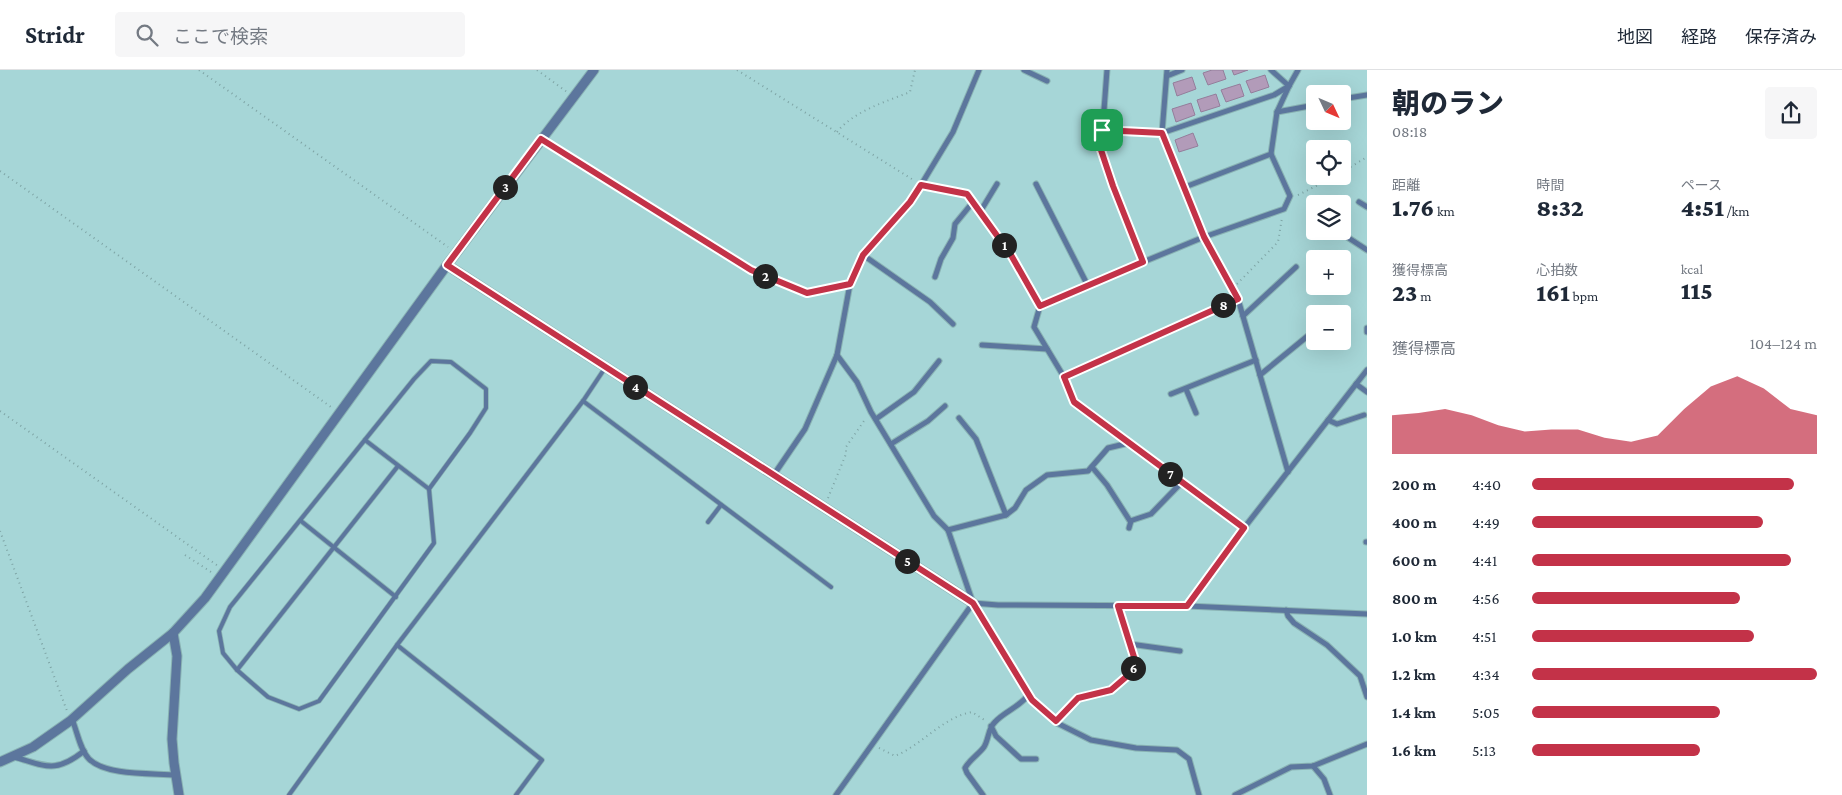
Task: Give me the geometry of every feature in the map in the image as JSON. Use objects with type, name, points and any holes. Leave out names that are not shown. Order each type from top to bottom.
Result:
[{"type":"street","points":[[0,762],[33,747],[71,720],[128,669],[173,633],[204,598],[456,252],[594,70]]},
{"type":"street","points":[[773,476],[805,429],[837,355],[850,284],[863,255],[910,202],[921,185],[953,132],[979,70]]},
{"type":"street","points":[[1024,70],[1047,81]]},
{"type":"street","points":[[1107,70],[1101,150],[1143,262]]},
{"type":"street","points":[[1182,70],[1167,73],[1162,133],[1204,237],[1238,299],[1288,472]]},
{"type":"street","points":[[1271,70],[1289,86]]},
{"type":"street","points":[[1040,306],[1204,237],[1284,209],[1290,196],[1271,154],[1277,112],[1298,70]]},
{"type":"street","points":[[1102,130],[1162,133],[1274,95],[1289,86]]},
{"type":"street","points":[[1351,98],[1367,95]]},
{"type":"street","points":[[1277,112],[1306,107]]},
{"type":"street","points":[[1185,187],[1271,154]]},
{"type":"street","points":[[980,212],[997,184]]},
{"type":"street","points":[[1036,184],[1088,286]]},
{"type":"street","points":[[921,185],[967,194],[1011,255],[1040,306],[1034,327],[1064,377],[1074,402],[1244,528]]},
{"type":"street","points":[[935,277],[941,259],[953,238],[954,224],[973,202]]},
{"type":"street","points":[[1359,202],[1367,207]]},
{"type":"street","points":[[1351,240],[1367,250]]},
{"type":"street","points":[[863,255],[930,302],[953,324]]},
{"type":"street","points":[[447,265],[973,603],[998,605],[1187,606],[1367,614]]},
{"type":"street","points":[[1243,316],[1296,267]]},
{"type":"street","points":[[1064,377],[1238,299]]},
{"type":"street","points":[[1260,375],[1306,337]]},
{"type":"street","points":[[982,345],[1047,349]]},
{"type":"street","points":[[837,355],[857,382],[872,413],[934,516],[948,530],[973,603],[1029,694],[1056,721],[1091,740],[1136,748],[1178,750],[1189,759],[1199,795]]},
{"type":"street","points":[[1171,394],[1256,360]]},
{"type":"street","points":[[876,419],[914,392],[939,361]]},
{"type":"street","points":[[1187,606],[1244,528],[1367,370]]},
{"type":"street","points":[[1356,384],[1367,392]]},
{"type":"street","points":[[1186,389],[1196,413]]},
{"type":"street","points":[[891,444],[928,421],[945,406]]},
{"type":"street","points":[[1328,420],[1337,424],[1364,415]]},
{"type":"street","points":[[959,418],[976,439],[1006,515]]},
{"type":"street","points":[[948,530],[1006,515],[1015,508],[1026,490],[1047,474],[1088,472],[1108,448],[1129,443]]},
{"type":"street","points":[[1092,468],[1107,485],[1131,521],[1129,528]]},
{"type":"street","points":[[1131,521],[1151,514],[1182,482]]},
{"type":"street","points":[[836,795],[973,603]]},
{"type":"street","points":[[1056,721],[1078,698],[1111,690],[1133,671],[1134,657],[1118,606]]},
{"type":"street","points":[[1286,610],[1294,623],[1327,645],[1360,676],[1367,697]]},
{"type":"street","points":[[173,633],[177,656],[172,739],[179,795]]},
{"type":"street","points":[[1130,644],[1180,651]]},
{"type":"street","points":[[1360,676],[1367,672]]},
{"type":"street","points":[[983,795],[965,768],[968,762],[984,747],[991,726],[996,720],[1024,701],[1029,694]]},
{"type":"street","points":[[71,720],[89,760],[111,770],[176,775]]},
{"type":"street","points":[[991,726],[996,736],[1021,759],[1036,760]]},
{"type":"street","points":[[1235,795],[1291,767],[1313,766],[1367,744]]},
{"type":"street","points":[[14,757],[50,768],[62,766],[84,751]]},
{"type":"street","points":[[1313,766],[1324,778],[1330,795]]},
{"type":"lane","points":[[431,361],[451,362],[486,389],[486,408],[429,489],[434,543],[319,701],[299,709],[268,697],[237,670],[223,654],[219,631],[230,607],[365,440],[414,379],[431,361]]},
{"type":"lane","points":[[289,795],[397,645],[583,401],[606,368]]},
{"type":"lane","points":[[583,401],[832,587]]},
{"type":"lane","points":[[365,440],[429,489]]},
{"type":"lane","points":[[237,670],[398,466]]},
{"type":"lane","points":[[708,522],[721,505]]},
{"type":"lane","points":[[301,521],[396,597]]},
{"type":"lane","points":[[397,645],[542,760],[516,795]]},
{"type":"path","points":[[199,70],[456,252]]},
{"type":"path","points":[[537,70],[573,96]]},
{"type":"path","points":[[737,70],[921,185]]},
{"type":"path","points":[[837,132],[841,126],[868,108],[910,92],[915,70]]},
{"type":"path","points":[[541,139],[751,270],[807,293],[850,284]]},
{"type":"path","points":[[1351,167],[1367,157]]},
{"type":"path","points":[[0,171],[339,412]]},
{"type":"path","points":[[1289,200],[1323,185]]},
{"type":"path","points":[[1232,289],[1278,242],[1284,209]]},
{"type":"path","points":[[0,411],[221,574]]},
{"type":"path","points":[[823,508],[846,454],[846,447],[864,420],[872,413]]},
{"type":"path","points":[[0,531],[71,720]]},
{"type":"path","points":[[185,555],[221,574]]},
{"type":"path","points":[[879,748],[894,756],[906,751],[960,714],[972,712],[982,717],[991,726]]},
{"type":"building","points":[[1212,70],[1223,70],[1226,79],[1208,85],[1203,73]]},
{"type":"building","points":[[1232,70],[1248,70],[1234,75]]},
{"type":"building","points":[[1265,75],[1269,87],[1251,93],[1246,81]]},
{"type":"building","points":[[1192,77],[1196,89],[1177,96],[1173,83]]},
{"type":"building","points":[[1240,84],[1244,96],[1226,102],[1221,90]]},
{"type":"building","points":[[1216,94],[1220,106],[1201,112],[1197,100]]},
{"type":"building","points":[[1191,103],[1195,115],[1176,122],[1172,109]]},
{"type":"building","points":[[1193,133],[1198,146],[1179,152],[1175,140]]},
{"type":"route","points":[[1102,130],[1162,133],[1204,237],[1238,299],[1064,377],[1074,402],[1244,528],[1187,606],[1118,606],[1134,657],[1133,671],[1111,690],[1078,698],[1056,721],[1032,700],[973,603],[447,265],[541,139],[751,270],[807,293],[850,284],[863,255],[910,202],[921,185],[967,194],[1011,255],[1040,306],[1143,262],[1101,150],[1102,130]]}]
